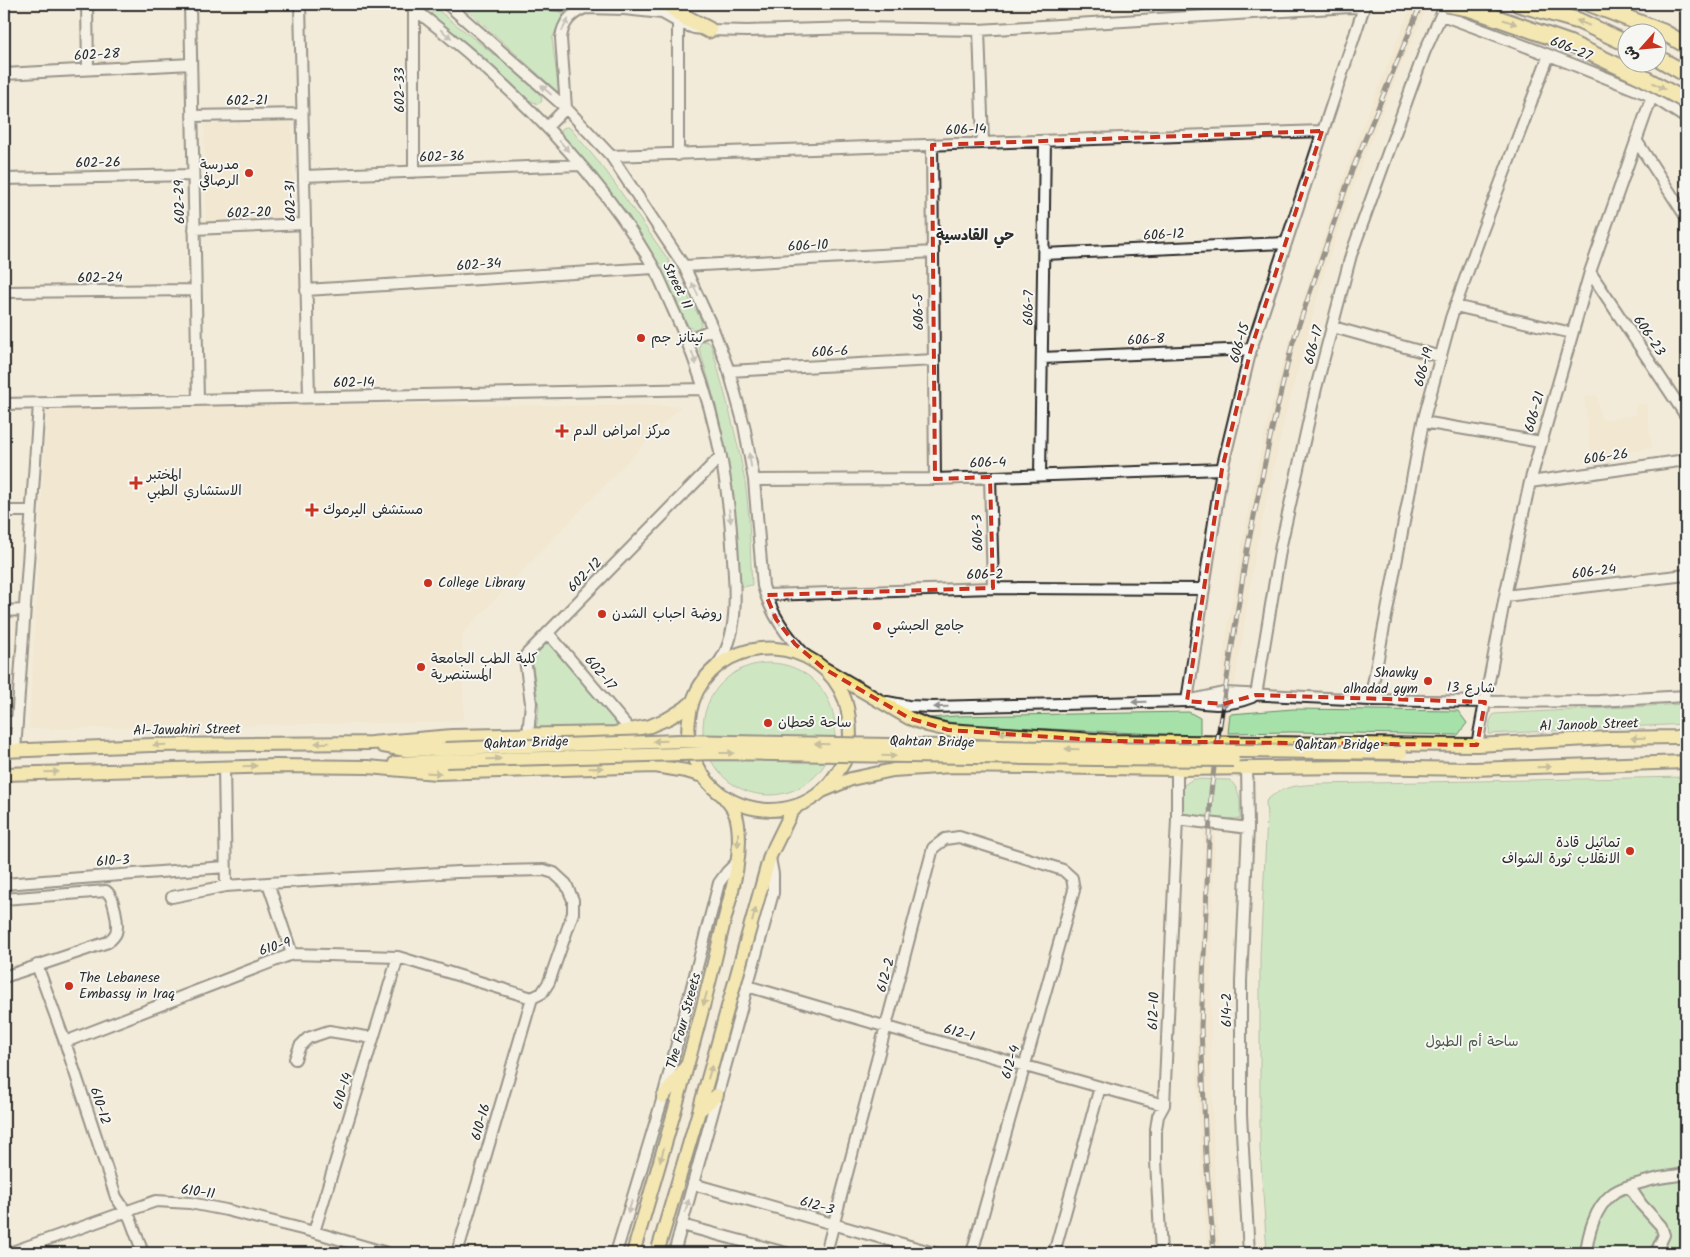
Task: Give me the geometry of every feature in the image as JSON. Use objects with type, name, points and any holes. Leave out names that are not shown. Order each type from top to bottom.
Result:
[{"type":"highway","points":[[668,4],[684,17],[709,30]]},
{"type":"highway","points":[[1519,4],[1579,21],[1618,39]]},
{"type":"highway","points":[[1590,4],[1663,32],[1686,45]]},
{"type":"highway","points":[[1443,11],[1468,8],[1569,43],[1642,77],[1686,101]]},
{"type":"highway","points":[[1668,64],[1686,74]]},
{"type":"main road","points":[[688,735],[688,718],[693,701],[702,682],[716,666],[737,654],[760,648],[784,649],[807,657],[909,718],[948,730],[1109,741],[1492,744]]},
{"type":"main road","points":[[823,668],[836,682],[845,699],[850,718],[850,738]]},
{"type":"main road","points":[[371,743],[452,736],[615,733],[631,731],[650,726],[668,718],[693,701]]},
{"type":"main road","name":"Al Janoob Street","points":[[1492,744],[1608,738],[1676,737],[1686,735]]},
{"type":"main road","name":"Al-Jawahiri Street","points":[[9,751],[151,745],[371,743]]},
{"type":"main road","name":"Qahtan Bridge","points":[[371,743],[445,755],[716,753],[1097,760],[1401,756],[1492,744]]},
{"type":"main road","name":"Qahtan Bridge","points":[[368,767],[445,755]]},
{"type":"main road","name":"Qahtan Bridge","points":[[1401,756],[1496,768]]},
{"type":"main road","points":[[694,759],[703,776],[723,796],[736,803],[751,808],[767,810],[782,810],[798,806]]},
{"type":"main road","points":[[822,791],[835,777],[844,762]]},
{"type":"main road","points":[[657,1253],[699,1111],[770,856],[791,813],[798,806],[822,791],[852,779],[893,770],[952,766],[1177,769],[1247,767],[1496,768],[1686,762]]},
{"type":"main road","points":[[4,774],[224,766],[368,767],[436,773],[655,766],[703,776]]},
{"type":"main road","name":"The Four Streets","points":[[633,1253],[689,1062],[709,986],[737,862],[738,824],[734,810],[723,796]]},
{"type":"main road","points":[[663,1097],[689,1062]]},
{"type":"main road","points":[[699,1111],[717,1095]]},
{"type":"street","points":[[87,4],[88,69]]},
{"type":"street","name":"602-29","points":[[190,4],[198,400]]},
{"type":"street","name":"602-31","points":[[300,4],[309,398]]},
{"type":"street","name":"Street 11","points":[[447,4],[566,108],[611,156],[684,266],[713,329],[729,371],[744,425],[754,480],[763,586],[776,619],[807,657]]},
{"type":"street","points":[[552,4],[662,13],[694,28],[747,31],[857,28],[979,30],[1364,6]]},
{"type":"street","points":[[1685,4],[1686,10]]},
{"type":"street","name":"Street 11","points":[[413,5],[495,76],[547,127],[620,216],[654,268],[687,340],[704,389],[721,456],[730,520],[734,609],[732,631],[726,650],[716,666]]},
{"type":"street","name":"602-33","points":[[413,5],[414,172]]},
{"type":"street","points":[[1350,6],[1358,22]]},
{"type":"street","name":"606-15","points":[[1187,701],[1222,469],[1251,349],[1364,6]]},
{"type":"street","points":[[547,127],[566,108],[561,32],[570,16],[586,8]]},
{"type":"street","name":"606-27","points":[[1443,11],[1652,96],[1686,118]]},
{"type":"street","name":"606-17","points":[[1256,696],[1281,545],[1316,388],[1351,255],[1424,53],[1443,11]]},
{"type":"street","points":[[678,22],[678,155]]},
{"type":"street","points":[[979,30],[983,143]]},
{"type":"street","name":"606-19","points":[[1370,700],[1423,422],[1455,306],[1549,55]]},
{"type":"street","name":"602-28","points":[[4,74],[191,64]]},
{"type":"street","name":"606-21","points":[[1477,745],[1505,596],[1530,482],[1590,272],[1652,96]]},
{"type":"street","name":"602-21","points":[[192,116],[302,114]]},
{"type":"street","name":"606-14","points":[[611,156],[1322,130]]},
{"type":"street","points":[[1636,140],[1686,217]]},
{"type":"street","name":"606-7","points":[[1040,475],[1045,141]]},
{"type":"street","name":"606-5","points":[[932,145],[935,479]]},
{"type":"street","name":"602-36","points":[[304,176],[580,165]]},
{"type":"street","name":"602-26","points":[[4,179],[193,175]]},
{"type":"street","name":"602-20","points":[[194,229],[305,224]]},
{"type":"street","name":"606-12","points":[[1044,254],[1286,242]]},
{"type":"street","name":"606-10","points":[[684,266],[932,252]]},
{"type":"street","name":"602-34","points":[[306,290],[654,268]]},
{"type":"street","name":"606-23","points":[[1590,272],[1686,416]]},
{"type":"street","name":"602-24","points":[[4,292],[196,290]]},
{"type":"street","points":[[1455,306],[1572,334]]},
{"type":"street","points":[[1333,327],[1441,357]]},
{"type":"street","points":[[687,340],[713,329]]},
{"type":"street","name":"606-8","points":[[1042,358],[1251,349]]},
{"type":"street","name":"606-6","points":[[729,371],[934,360]]},
{"type":"street","name":"602-14","points":[[4,404],[704,389]]},
{"type":"street","points":[[9,751],[16,722],[39,404]]},
{"type":"street","points":[[1423,422],[1541,442]]},
{"type":"street","name":"602-12","points":[[528,735],[531,703],[525,657],[721,456]]},
{"type":"street","name":"606-26","points":[[1530,482],[1686,460]]},
{"type":"street","name":"606-4","points":[[754,480],[935,479],[1222,469]]},
{"type":"street","name":"606-3","points":[[990,477],[993,588]]},
{"type":"street","points":[[4,512],[31,511]]},
{"type":"street","name":"606-24","points":[[1505,596],[1686,574]]},
{"type":"street","name":"606-2","points":[[766,595],[993,588],[1204,589]]},
{"type":"street","points":[[4,611],[24,610]]},
{"type":"street","name":"602-17","points":[[548,633],[631,731]]},
{"type":"street","name":"شارع 13","points":[[872,697],[896,704],[920,707],[1187,701],[1222,704],[1234,703],[1256,696],[1485,702],[1590,701],[1686,696]]},
{"type":"street","points":[[4,722],[16,722]]},
{"type":"street","points":[[224,766],[226,886]]},
{"type":"street","name":"614-2","points":[[1247,767],[1248,828],[1241,982],[1241,1115],[1249,1253]]},
{"type":"street","name":"612-10","points":[[1161,1253],[1156,1129],[1158,1116],[1164,1105],[1177,769]]},
{"type":"street","points":[[1176,819],[1248,828]]},
{"type":"street","name":"612-2","points":[[826,1253],[934,848],[945,839],[959,837],[1063,870],[1072,878]]},
{"type":"street","points":[[674,1253],[773,893],[773,874],[770,856]]},
{"type":"street","points":[[616,1253],[663,1097],[719,883],[737,862]]},
{"type":"street","name":"610-3","points":[[4,884],[225,867]]},
{"type":"street","points":[[172,897],[226,886],[532,869],[544,870],[554,873],[566,884],[573,900],[573,912],[549,982],[542,993],[532,998]]},
{"type":"street","name":"612-4","points":[[972,1253],[1074,890],[1072,878]]},
{"type":"street","points":[[268,883],[292,954]]},
{"type":"street","points":[[4,899],[102,891],[109,893],[111,896],[117,926],[116,933],[111,940],[104,944],[4,977]]},
{"type":"street","name":"610-9","points":[[65,1042],[292,954],[398,957],[532,998]]},
{"type":"street","name":"610-14","points":[[314,1232],[398,957]]},
{"type":"street","name":"610-12","points":[[37,965],[65,1042],[116,1197],[132,1222],[143,1253]]},
{"type":"street","name":"612-1","points":[[747,986],[1164,1105]]},
{"type":"street","name":"610-16","points":[[457,1253],[532,998]]},
{"type":"street","points":[[295,1059],[300,1046],[308,1038],[329,1031],[373,1038]]},
{"type":"street","points":[[1054,1253],[1100,1087]]},
{"type":"street","points":[[1586,1253],[1588,1237],[1600,1208],[1611,1194],[1629,1186],[1659,1178],[1686,1174]]},
{"type":"street","name":"612-3","points":[[693,1184],[934,1253]]},
{"type":"street","points":[[1629,1186],[1641,1204],[1661,1226],[1664,1235],[1657,1250]]},
{"type":"street","name":"610-11","points":[[9,1253],[156,1201],[226,1210],[387,1253]]},
{"type":"street","points":[[682,1225],[786,1253]]},
{"type":"highlighted area","points":[[1322,131],[1251,349],[1222,469],[1187,701],[1223,704],[1256,695],[1485,702],[1477,745],[1109,741],[948,730],[909,718],[823,668],[795,644],[776,619],[766,595],[993,588],[990,477],[935,479],[932,145]]},
{"type":"shaded area","points":[[1410,9],[1425,13],[1404,58],[1354,184],[1324,274],[1285,417],[1256,550],[1235,685],[1220,683],[1228,622],[1248,510],[1282,364],[1340,187]]},
{"type":"shaded area","name":"مدرسة الرصافي","points":[[291,122],[294,222],[206,224],[204,124]]},
{"type":"shaded area","points":[[1597,395],[1601,420],[1636,415],[1635,405],[1646,404],[1652,448],[1592,457],[1584,397]]},
{"type":"shaded area","name":"مستشفى اليرموك","points":[[47,403],[681,406],[462,634],[464,720],[450,722],[29,729]]},
{"type":"shaded area","points":[[1218,712],[1230,714],[1228,733],[1215,733]]},
{"type":"shaded area","points":[[1204,828],[1215,830],[1211,1054],[1214,1159],[1220,1253],[1208,1253],[1200,1160],[1196,1056]]},
{"type":"green space","points":[[462,5],[564,12],[552,39],[559,93]]},
{"type":"green space","points":[[435,8],[506,64],[541,96],[542,101],[538,104],[529,100],[484,57],[431,14]]},
{"type":"green space","points":[[570,128],[606,171],[667,258],[701,320],[698,328],[693,329],[688,326],[656,262],[600,182],[561,135],[562,129]]},
{"type":"green space","points":[[704,341],[711,345],[734,430],[747,494],[752,585],[743,587],[740,584],[733,501],[726,451],[714,399],[699,348],[700,344]]},
{"type":"green space","points":[[549,643],[618,725],[617,728],[536,730],[539,707],[532,659]]},
{"type":"green space","points":[[769,663],[782,664],[794,668],[816,682],[830,704],[834,716],[834,742],[830,754],[816,776],[794,790],[782,794],[769,795],[756,794],[744,790],[722,776],[708,754],[704,742],[703,729],[704,716],[708,704],[722,682],[744,668],[756,664]]},
{"type":"green space","points":[[1686,704],[1686,724],[1489,734],[1490,721],[1494,714]]},
{"type":"green space","points":[[1293,709],[1458,711],[1467,723],[1458,735],[1293,732],[1228,733],[1230,714]]},
{"type":"green space","points":[[1189,712],[1200,718],[1200,736],[963,725],[930,718],[956,716]]},
{"type":"green space","name":"ساحة أم الطبول","points":[[1686,777],[1686,1253],[1267,1253],[1260,1148],[1260,955],[1267,818],[1266,801],[1284,789],[1318,784]]},
{"type":"green space","points":[[1193,779],[1230,780],[1237,789],[1240,803],[1240,819],[1180,816],[1180,796],[1184,785]]},
{"type":"railway","points":[[1217,743],[1247,550],[1270,438],[1292,345],[1351,173],[1421,4]]},
{"type":"railway","points":[[1214,768],[1211,792],[1201,1027],[1206,1157],[1214,1253]]},
{"type":"place","name":"مدرسة الرصافي","points":[[249,173]]},
{"type":"place","name":"تيتانز جم","points":[[641,338]]},
{"type":"place","name":"مركز امراض الدم","points":[[562,431]]},
{"type":"place","name":"المختبر الاستشاري الطبي","points":[[136,483]]},
{"type":"place","name":"مستشفى اليرموك","points":[[312,510]]},
{"type":"place","name":"College Library","points":[[428,583]]},
{"type":"place","name":"روضة احباب الشدن","points":[[602,614]]},
{"type":"place","name":"جامع الحبشي","points":[[877,626]]},
{"type":"place","name":"كلية الطب الجامعة المستنصرية","points":[[421,667]]},
{"type":"place","name":"Shawky alhadad gym","points":[[1428,681]]},
{"type":"place","name":"ساحة قحطان","points":[[768,723]]},
{"type":"place","name":"تماثيل قادة الانقلاب ثورة الشواف","points":[[1630,851]]},
{"type":"place","name":"The Lebanese Embassy in Iraq","points":[[69,986]]},
{"type":"district","name":"حي القادسية","points":[[975,236]]}]
